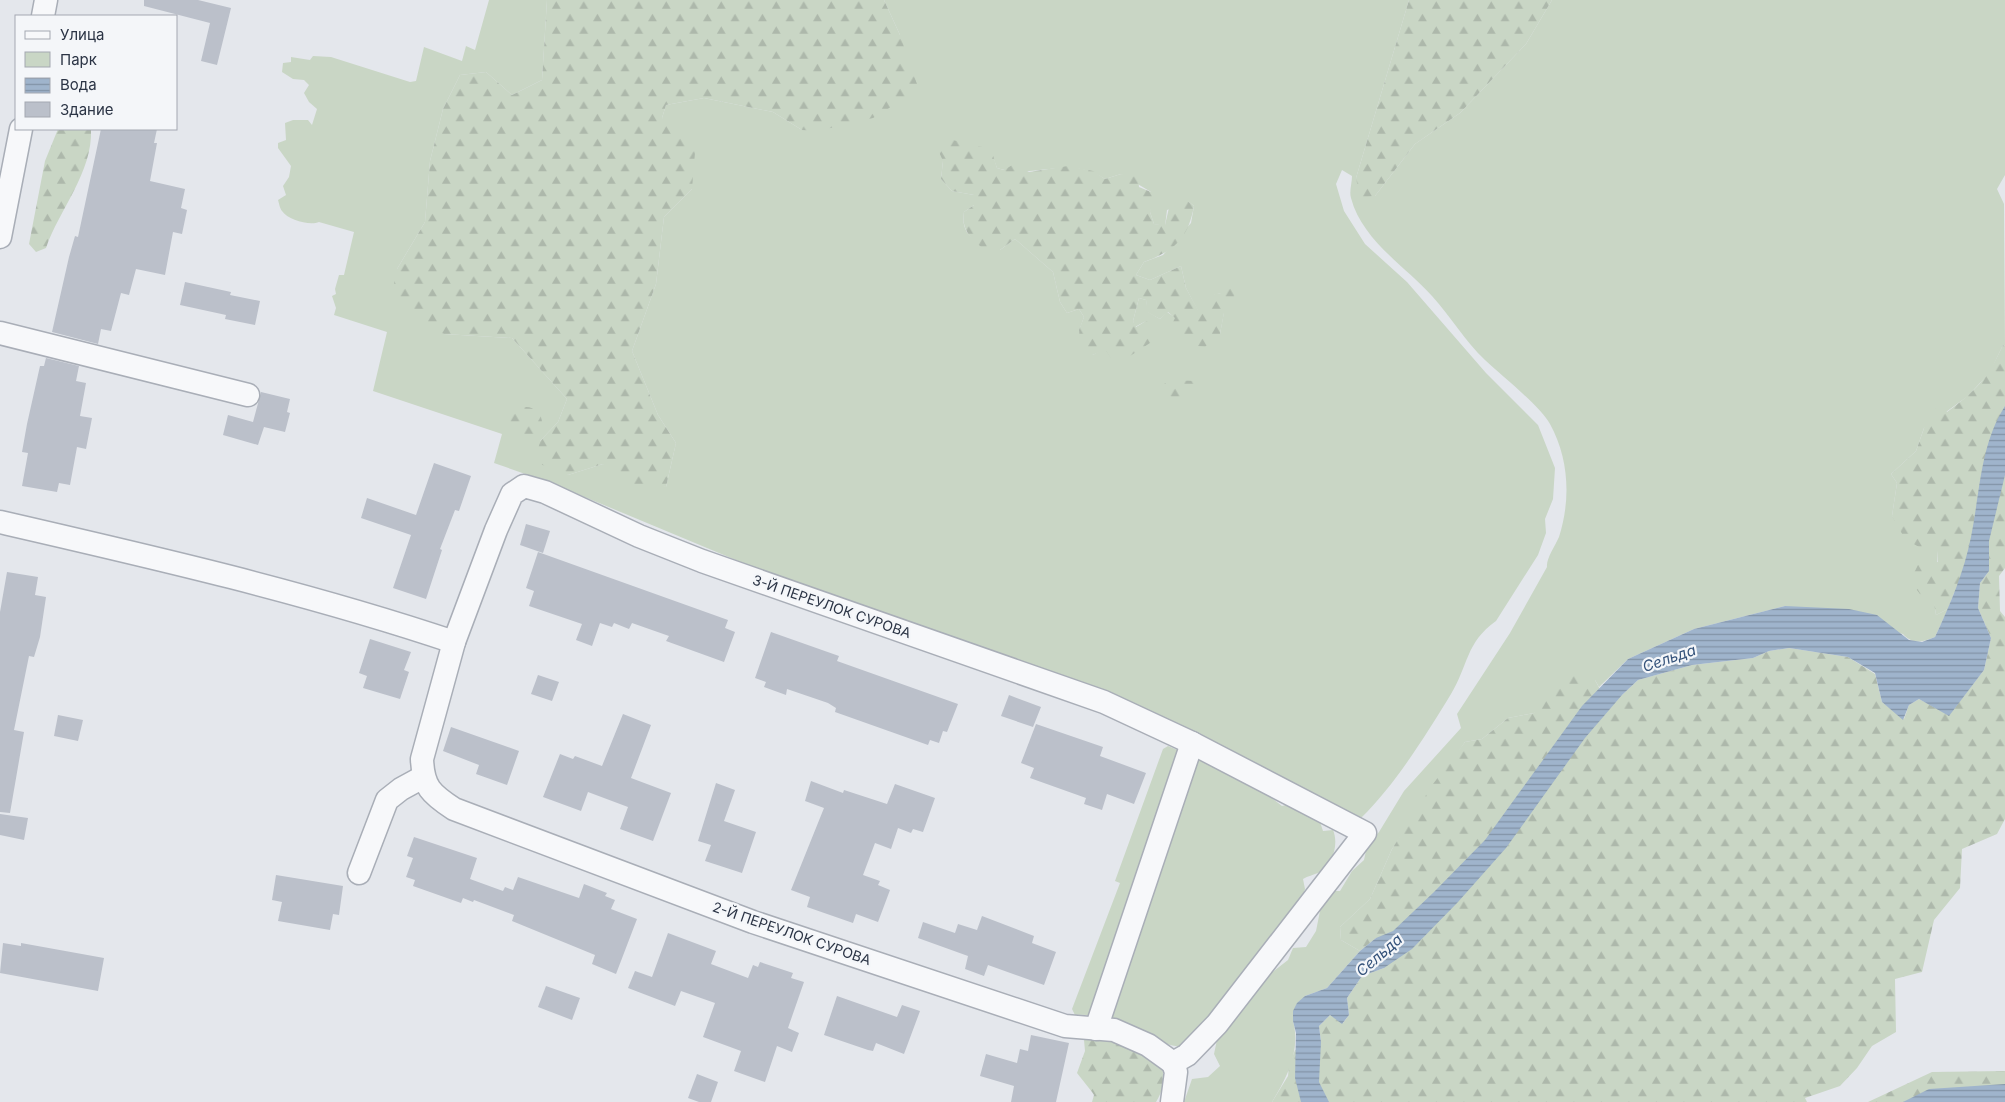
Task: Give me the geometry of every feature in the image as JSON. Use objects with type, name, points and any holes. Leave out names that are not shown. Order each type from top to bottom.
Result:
[{"type":"street","points":[[43,15],[46,0]]},
{"type":"street","points":[[0,237],[21,130]]},
{"type":"street","points":[[0,333],[248,395]]},
{"type":"street","name":"3-Й ПЕРЕУЛОК СУРОВА","points":[[423,777],[422,759],[454,642],[496,530],[512,494],[524,486],[546,492],[648,540],[1096,700],[1192,743],[1365,833],[1217,1024],[1187,1055],[1173,1063]]},
{"type":"street","points":[[0,522],[132,553],[373,615],[454,642]]},
{"type":"street","points":[[1096,1029],[1192,743]]},
{"type":"street","points":[[358,873],[387,800],[401,789],[423,777]]},
{"type":"street","name":"2-Й ПЕРЕУЛОК СУРОВА","points":[[423,777],[433,795],[454,809],[753,922],[1065,1026],[1114,1030],[1148,1045],[1173,1063]]},
{"type":"street","points":[[1172,1102],[1176,1072],[1173,1063]]},
{"type":"green space","points":[[489,0],[547,0],[542,80],[512,95],[486,72],[460,75],[443,109],[430,161],[425,222],[397,269],[444,334],[512,338],[567,399],[558,422],[540,441],[568,475],[603,464],[666,487],[676,443],[658,415],[632,351],[656,284],[664,217],[692,189],[662,118],[666,105],[704,98],[773,112],[802,130],[900,35],[884,0],[1409,0],[1356,178],[1375,196],[1415,144],[1460,113],[1526,44],[1552,0],[2005,0],[2005,175],[1997,189],[2004,204],[2005,346],[2003,345],[1990,372],[1968,396],[1924,428],[1916,451],[1891,474],[1897,483],[1892,516],[1937,551],[1936,615],[1948,609],[1935,637],[1918,642],[1910,640],[1903,634],[1785,606],[1694,629],[1628,659],[1599,687],[1595,680],[1555,696],[1534,713],[1508,718],[1482,739],[1465,742],[1392,849],[1370,899],[1340,927],[1341,940],[1360,951],[1327,988],[1305,996],[1293,1021],[1295,1043],[1291,1063],[1283,1083],[1272,1102],[1184,1102],[1192,1079],[1208,1077],[1220,1066],[1214,1054],[1218,1035],[1270,974],[1288,960],[1293,948],[1306,947],[1316,931],[1320,911],[1333,891],[1340,891],[1352,871],[1364,860],[1367,846],[1379,832],[1404,791],[1461,728],[1457,714],[1510,633],[1547,567],[1551,552],[1559,537],[1565,508],[1566,479],[1561,451],[1550,424],[1530,400],[1478,353],[1432,296],[1374,240],[1364,227],[1351,198],[1352,176],[1342,170],[1336,184],[1344,211],[1365,244],[1407,282],[1486,373],[1538,425],[1555,468],[1553,499],[1545,519],[1546,533],[1538,555],[1496,621],[1486,629],[1473,646],[1457,684],[1421,743],[1374,805],[1361,818],[1317,802],[551,483],[494,463],[502,434],[373,391],[387,332],[334,315],[336,308],[332,296],[336,294],[335,289],[339,275],[344,275],[354,232],[319,222],[305,223],[289,217],[282,211],[278,200],[286,195],[283,186],[289,177],[291,166],[278,148],[278,143],[286,140],[285,123],[293,120],[308,120],[312,125],[317,109],[309,102],[304,93],[309,85],[304,80],[293,79],[282,72],[283,63],[291,62],[291,57],[310,60],[313,56],[331,57],[410,82],[416,81],[424,47],[462,61],[466,46],[475,50]],"holes":[[[993,157],[997,168],[1011,171],[1078,168],[1105,179],[1121,174],[1151,192],[1150,212],[1154,224],[1165,226],[1167,210],[1189,202],[1194,206],[1191,223],[1163,255],[1144,262],[1136,275],[1150,280],[1181,266],[1186,288],[1198,311],[1210,296],[1221,293],[1224,312],[1220,334],[1176,318],[1167,312],[1160,319],[1148,312],[1146,300],[1139,298],[1133,321],[1135,327],[1146,321],[1093,355],[1079,331],[1084,317],[1079,309],[1067,313],[1060,302],[1053,272],[1015,239],[1000,250],[978,241],[968,234],[965,228],[964,212],[974,205],[974,195],[952,191],[941,179],[943,161]]]},
{"type":"green space","points":[[547,0],[884,0],[900,35],[917,84],[907,97],[873,118],[818,131],[802,130],[773,112],[704,98],[666,105],[662,118],[696,140],[692,189],[664,217],[656,284],[632,351],[658,415],[676,443],[666,487],[619,483],[603,464],[568,475],[535,462],[540,441],[558,422],[567,399],[512,338],[444,334],[424,325],[392,294],[397,269],[425,222],[430,161],[443,109],[460,75],[486,72],[512,95],[542,80]]},
{"type":"green space","points":[[1409,0],[1552,0],[1526,44],[1460,113],[1415,144],[1375,196],[1360,198],[1356,178]]},
{"type":"green space","points":[[58,130],[91,130],[87,160],[81,176],[46,248],[36,252],[29,244],[45,161]]},
{"type":"green space","points":[[940,137],[991,149],[997,168],[1004,170],[1014,164],[1029,172],[1068,166],[1093,171],[1105,179],[1121,174],[1138,177],[1139,187],[1151,192],[1154,198],[1150,212],[1154,224],[1165,225],[1171,199],[1189,202],[1194,206],[1191,217],[1188,227],[1178,242],[1164,253],[1144,262],[1136,275],[1150,280],[1181,266],[1186,288],[1198,310],[1210,295],[1221,293],[1235,285],[1234,305],[1224,313],[1220,334],[1205,347],[1190,345],[1175,336],[1172,324],[1175,318],[1168,312],[1160,319],[1147,312],[1146,300],[1139,298],[1133,321],[1136,327],[1147,321],[1152,330],[1153,341],[1127,358],[1111,358],[1105,349],[1093,355],[1081,351],[1079,330],[1084,317],[1079,309],[1067,313],[1060,302],[1053,272],[1015,239],[1000,250],[986,251],[976,243],[966,230],[964,212],[974,205],[974,195],[952,191],[941,179],[943,161],[935,143]]},
{"type":"green space","points":[[2003,345],[2005,346],[2005,568],[1999,576],[2000,611],[2005,617],[2005,819],[1997,834],[1962,849],[1960,888],[1934,920],[1922,972],[1895,979],[1896,1032],[1872,1046],[1857,1068],[1840,1086],[1805,1098],[1807,1102],[1272,1102],[1288,1076],[1289,1066],[1295,1050],[1321,1042],[1319,1026],[1330,1015],[1343,1023],[1349,1015],[1347,998],[1362,976],[1384,968],[1376,938],[1360,951],[1341,940],[1340,927],[1370,899],[1392,849],[1433,784],[1465,742],[1482,739],[1508,718],[1534,713],[1541,697],[1555,696],[1560,681],[1573,674],[1595,680],[1604,697],[1622,695],[1638,680],[1692,665],[1753,658],[1769,651],[1789,648],[1848,657],[1875,674],[1882,702],[1904,719],[1909,705],[1919,699],[1949,715],[1984,670],[1991,638],[1978,608],[1980,583],[1989,571],[1954,593],[1948,609],[1936,615],[1933,597],[1920,594],[1910,581],[1918,565],[1938,562],[1937,551],[1926,551],[1905,539],[1892,516],[1897,483],[1891,474],[1916,451],[1930,411],[1943,406],[1947,412],[1974,390],[1992,367]]},
{"type":"green space","points":[[1169,380],[1195,381],[1199,385],[1193,395],[1183,398],[1171,397],[1161,390],[1163,385]]},
{"type":"green space","points":[[526,407],[532,408],[537,412],[541,417],[541,429],[537,434],[532,438],[526,439],[520,438],[515,434],[511,429],[510,423],[511,417],[515,412],[520,408]]},
{"type":"green space","points":[[1168,746],[1268,788],[1273,799],[1282,806],[1290,804],[1320,822],[1323,831],[1333,830],[1335,836],[1335,848],[1328,865],[1318,873],[1303,879],[1305,889],[1301,902],[1185,1047],[1157,1041],[1105,1018],[1091,1015],[1075,1015],[1072,1009],[1120,883],[1115,881],[1163,749]]},
{"type":"green space","points":[[1115,1033],[1162,1067],[1163,1085],[1156,1102],[1092,1102],[1094,1095],[1077,1073],[1085,1051],[1084,1040],[1087,1036]]},
{"type":"green space","points":[[2005,1071],[2005,1102],[1868,1102],[1932,1072]]},
{"type":"water","name":"Сельда","points":[[2005,406],[2005,475],[1989,541],[1989,571],[1980,583],[1978,608],[1991,638],[1984,670],[1949,716],[1919,699],[1909,705],[1903,720],[1882,702],[1875,673],[1848,657],[1789,648],[1769,651],[1753,658],[1692,665],[1638,680],[1622,695],[1585,738],[1506,848],[1458,902],[1412,949],[1384,968],[1362,976],[1347,998],[1349,1015],[1342,1024],[1330,1015],[1319,1026],[1321,1042],[1319,1082],[1329,1102],[1301,1102],[1295,1078],[1296,1033],[1293,1011],[1297,1003],[1305,996],[1327,988],[1360,951],[1376,938],[1393,931],[1485,840],[1582,706],[1628,659],[1694,629],[1785,606],[1849,609],[1877,615],[1909,640],[1922,642],[1935,637],[1965,563],[1990,437]]},
{"type":"water","points":[[2005,1084],[2005,1102],[1903,1102],[1929,1089]]},
{"type":"building","points":[[144,0],[198,0],[231,8],[217,65],[201,61],[210,23],[144,6]]},
{"type":"building","points":[[101,130],[157,130],[154,143],[157,143],[150,181],[185,189],[181,208],[187,210],[182,234],[173,232],[165,275],[136,269],[129,295],[121,293],[111,331],[101,329],[98,344],[52,332],[69,257],[75,236],[78,237]]},
{"type":"building","points":[[185,282],[231,292],[230,295],[260,301],[255,325],[225,319],[226,315],[180,305]]},
{"type":"building","points":[[46,358],[79,366],[76,381],[86,383],[80,416],[92,418],[86,449],[77,447],[70,485],[59,483],[57,492],[22,486],[28,453],[22,452],[27,424],[40,366],[44,366]]},
{"type":"building","points":[[261,392],[290,399],[287,412],[290,413],[285,432],[264,427],[258,445],[223,435],[228,415],[253,422]]},
{"type":"building","points":[[434,463],[471,476],[459,511],[455,510],[440,549],[442,550],[426,599],[393,588],[411,535],[361,518],[367,498],[416,515]]},
{"type":"building","points":[[526,524],[550,531],[543,553],[520,545]]},
{"type":"building","points":[[538,552],[728,620],[725,628],[735,632],[724,662],[666,641],[669,636],[632,623],[629,629],[614,623],[612,627],[600,623],[592,646],[576,640],[582,624],[529,606],[534,591],[526,588]]},
{"type":"building","points":[[7,572],[38,577],[35,595],[46,597],[40,637],[34,657],[29,656],[14,730],[24,732],[10,813],[0,812],[0,612]]},
{"type":"building","points":[[771,632],[839,656],[837,661],[958,704],[947,732],[943,731],[939,743],[930,740],[928,745],[835,712],[836,708],[828,703],[787,689],[786,695],[764,687],[766,682],[755,678]]},
{"type":"building","points":[[370,639],[411,652],[404,670],[409,672],[400,699],[363,688],[367,676],[359,673]]},
{"type":"building","points":[[538,675],[559,682],[552,701],[531,694]]},
{"type":"building","points":[[1009,695],[1041,707],[1033,727],[1001,716]]},
{"type":"building","points":[[623,714],[651,725],[631,778],[671,793],[653,841],[620,829],[628,807],[588,792],[581,811],[543,797],[560,754],[573,759],[575,756],[602,766]]},
{"type":"building","points":[[58,715],[83,720],[78,741],[54,736]]},
{"type":"building","points":[[1036,724],[1103,747],[1100,756],[1146,773],[1134,804],[1107,794],[1102,810],[1084,804],[1086,798],[1030,778],[1034,768],[1021,763]]},
{"type":"building","points":[[451,727],[519,751],[507,785],[476,774],[479,765],[443,751]]},
{"type":"building","points":[[811,781],[843,793],[844,790],[887,804],[895,784],[935,798],[923,832],[913,829],[911,833],[898,828],[891,849],[875,843],[863,875],[880,881],[878,885],[890,890],[878,922],[856,914],[853,923],[807,907],[810,897],[791,890],[824,808],[805,801]]},
{"type":"building","points":[[716,783],[735,790],[724,821],[756,832],[742,873],[705,861],[711,845],[698,841]]},
{"type":"building","points":[[0,814],[28,818],[24,840],[0,835]]},
{"type":"building","points":[[414,837],[477,858],[470,879],[503,891],[505,887],[513,890],[518,877],[579,898],[584,884],[607,893],[605,896],[615,900],[611,909],[637,919],[616,974],[592,964],[595,955],[512,921],[514,915],[474,900],[473,902],[463,898],[461,903],[413,886],[415,880],[406,877],[413,858],[407,856]]},
{"type":"building","points":[[276,875],[343,886],[339,915],[333,914],[330,930],[278,921],[282,902],[272,900]]},
{"type":"building","points":[[982,916],[1034,936],[1032,943],[1056,952],[1044,985],[988,965],[984,976],[965,969],[968,956],[918,938],[923,922],[955,933],[958,924],[977,930]]},
{"type":"building","points":[[668,933],[716,951],[711,964],[748,978],[753,965],[758,967],[760,962],[793,973],[791,978],[804,982],[788,1028],[799,1033],[792,1052],[777,1046],[765,1082],[734,1071],[741,1051],[703,1037],[715,1003],[681,991],[675,1006],[628,988],[635,971],[652,977]]},
{"type":"building","points":[[3,943],[21,946],[21,943],[104,958],[98,991],[0,973]]},
{"type":"building","points":[[546,986],[580,998],[572,1020],[538,1007]]},
{"type":"building","points":[[837,996],[897,1017],[902,1005],[920,1011],[904,1054],[876,1043],[873,1051],[868,1050],[824,1035]]},
{"type":"building","points":[[1031,1035],[1069,1043],[1056,1102],[1011,1102],[1014,1086],[980,1076],[986,1054],[1017,1063],[1020,1049],[1028,1051]]},
{"type":"building","points":[[697,1074],[718,1082],[711,1102],[699,1102],[688,1098]]}]
